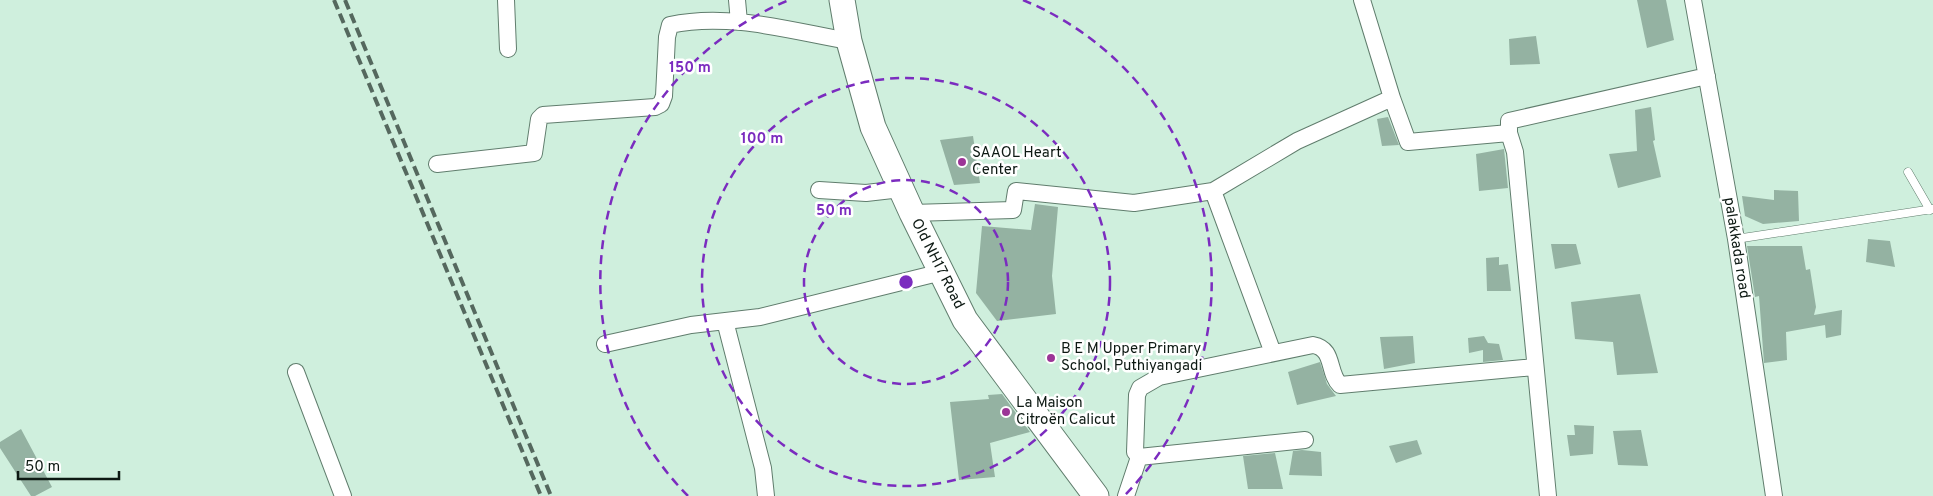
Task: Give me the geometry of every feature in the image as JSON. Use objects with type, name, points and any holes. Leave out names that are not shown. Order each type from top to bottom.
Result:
[{"type":"main road","name":"Old NH17 Road","points":[[842,0],[849,41],[873,127],[912,213],[965,320],[1096,496]]},
{"type":"street","points":[[506,0],[508,49]]},
{"type":"street","points":[[737,0],[739,22]]},
{"type":"street","points":[[1362,0],[1392,98],[1408,142],[1509,133]]},
{"type":"street","name":"palakkada road","points":[[1693,0],[1736,239],[1774,496]]},
{"type":"street","points":[[437,164],[534,152],[539,119],[543,115],[655,107],[660,104],[664,96],[667,37],[670,25],[680,22],[739,22],[849,41]]},
{"type":"street","points":[[1548,496],[1515,152],[1509,133],[1509,121],[1707,76]]},
{"type":"street","points":[[912,213],[1013,210],[1016,192],[1134,203],[1213,192],[1298,141],[1392,98]]},
{"type":"street","points":[[819,190],[866,193],[901,189]]},
{"type":"street","points":[[1213,192],[1274,352]]},
{"type":"street","points":[[605,344],[691,325],[760,317],[942,272]]},
{"type":"street","points":[[725,321],[763,468],[766,496]]},
{"type":"street","points":[[1139,457],[1135,452],[1137,395],[1140,388],[1159,377],[1313,345],[1322,347],[1328,352],[1336,381],[1340,385],[1535,367]]},
{"type":"street","points":[[296,372],[343,496]]},
{"type":"street","points":[[1139,457],[1305,440]]},
{"type":"street","points":[[1126,496],[1139,457]]},
{"type":"lane","points":[[1736,239],[1931,210],[1908,172]]},
{"type":"building","points":[[1637,0],[1666,0],[1674,40],[1647,48]]},
{"type":"building","points":[[1536,36],[1540,64],[1510,65],[1509,39]]},
{"type":"building","points":[[1651,107],[1655,140],[1653,141],[1661,177],[1618,188],[1609,154],[1637,151],[1635,110]]},
{"type":"building","points":[[1388,117],[1399,145],[1382,146],[1377,119]]},
{"type":"building","name":"SAAOL Heart Center","points":[[973,136],[980,183],[954,185],[940,140]]},
{"type":"building","points":[[1504,149],[1508,188],[1479,191],[1476,154]]},
{"type":"building","points":[[1774,190],[1798,191],[1799,221],[1763,224],[1745,216],[1742,196],[1774,200]]},
{"type":"building","points":[[1035,204],[1058,207],[1052,276],[1056,314],[997,321],[976,293],[982,226],[1031,230]]},
{"type":"building","points":[[1868,239],[1890,241],[1895,267],[1866,262]]},
{"type":"building","points":[[1551,244],[1576,244],[1581,264],[1555,269]]},
{"type":"building","points":[[1747,246],[1802,246],[1806,270],[1810,269],[1816,307],[1814,315],[1842,310],[1841,335],[1826,338],[1825,325],[1786,332],[1787,360],[1764,363],[1759,296],[1755,297]]},
{"type":"building","points":[[1499,257],[1499,265],[1508,264],[1511,291],[1487,291],[1486,258]]},
{"type":"building","points":[[1640,294],[1658,373],[1617,375],[1613,342],[1575,339],[1571,302]]},
{"type":"building","points":[[1413,336],[1415,363],[1384,369],[1380,337]]},
{"type":"building","points":[[1484,336],[1488,343],[1499,344],[1503,360],[1483,362],[1483,350],[1469,353],[1468,338]]},
{"type":"building","points":[[1320,362],[1327,384],[1336,396],[1297,405],[1288,372]]},
{"type":"building","points":[[1002,394],[1030,432],[990,443],[995,477],[959,480],[950,402],[989,399],[988,395]]},
{"type":"building","points":[[1574,425],[1594,426],[1593,454],[1570,456],[1567,435],[1575,435]]},
{"type":"building","points":[[21,429],[52,487],[35,496],[31,496],[0,448],[0,442]]},
{"type":"building","points":[[1641,430],[1648,466],[1618,465],[1613,431]]},
{"type":"building","points":[[1417,440],[1422,454],[1396,463],[1389,446]]},
{"type":"building","points":[[1293,451],[1321,452],[1322,476],[1289,475]]},
{"type":"building","points":[[1275,453],[1283,489],[1248,489],[1243,456]]},
{"type":"railway","points":[[334,0],[541,496]]},
{"type":"railway","points":[[345,0],[551,496]]},
{"type":"place","name":"SAAOL Heart Center","points":[[962,162]]},
{"type":"place","name":"B E M Upper Primary School, Puthiyangadi","points":[[1051,358]]},
{"type":"place","name":"La Maison Citroën Calicut","points":[[1006,412]]}]
